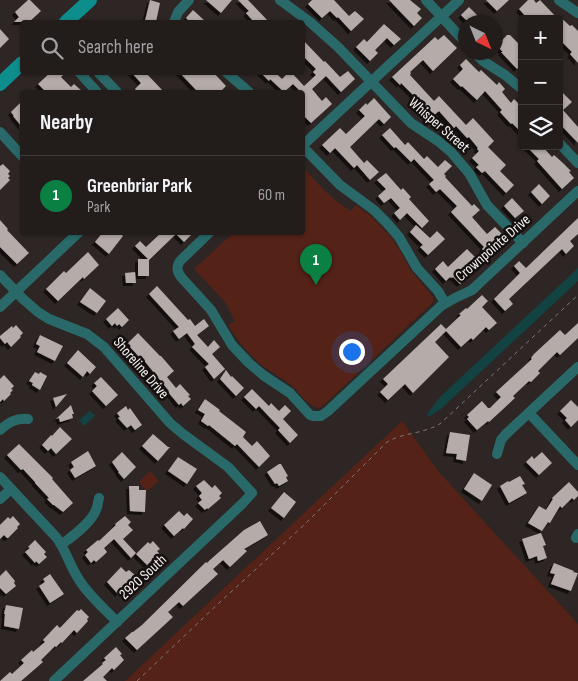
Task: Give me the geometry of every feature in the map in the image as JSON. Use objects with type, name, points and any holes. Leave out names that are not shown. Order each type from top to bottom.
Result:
[{"type":"main road","points":[[68,20],[90,0]]},
{"type":"main road","points":[[0,84],[20,65]]},
{"type":"street","points":[[175,20],[178,12],[189,0]]},
{"type":"street","name":"Whisper Street","points":[[280,0],[322,32],[411,123],[438,141],[458,159],[469,173],[487,205],[523,243]]},
{"type":"street","points":[[426,0],[458,34]]},
{"type":"street","points":[[305,144],[459,0]]},
{"type":"street","points":[[559,0],[578,13]]},
{"type":"street","points":[[483,60],[518,86]]},
{"type":"street","points":[[82,75],[95,90]]},
{"type":"street","points":[[101,75],[115,90]]},
{"type":"street","points":[[229,75],[247,90]]},
{"type":"street","points":[[0,132],[20,154]]},
{"type":"street","points":[[563,147],[578,164]]},
{"type":"street","points":[[305,148],[340,185],[374,210],[387,223],[399,237],[417,268],[438,291],[445,303]]},
{"type":"street","name":"Crownpointe Drive","points":[[207,235],[180,261],[178,272],[181,277],[210,307],[232,345],[242,357],[263,375],[290,393],[310,415],[317,416],[325,414],[436,310],[445,303],[472,290],[578,191]]},
{"type":"street","points":[[0,307],[76,235]]},
{"type":"street","name":"Shoreline Drive","points":[[0,275],[38,312],[49,319],[76,329],[96,340],[108,351],[170,423],[228,467],[252,493]]},
{"type":"street","points":[[497,454],[501,440],[578,367]]},
{"type":"street","points":[[529,413],[578,465]]},
{"type":"street","points":[[0,430],[17,418],[28,419]]},
{"type":"street","points":[[0,477],[62,544],[84,588],[117,622]]},
{"type":"street","points":[[0,499],[11,489]]},
{"type":"street","name":"2920 South","points":[[54,681],[252,493]]},
{"type":"street","points":[[62,544],[90,520],[96,510],[99,498]]},
{"type":"path","points":[[137,681],[320,510],[387,442],[401,435],[434,428],[441,423],[578,294]]},
{"type":"shaded area","points":[[305,169],[325,191],[351,211],[356,205],[372,217],[390,236],[410,269],[433,297],[433,302],[319,408],[308,402],[290,384],[263,366],[246,350],[228,325],[235,321],[225,302],[194,269],[231,235],[305,235]]},
{"type":"shaded area","points":[[402,421],[439,472],[578,624],[578,681],[125,681]]},
{"type":"shaded area","points":[[150,471],[159,481],[147,491],[139,482]]},
{"type":"water","points":[[578,268],[578,281],[441,409],[428,417],[427,414],[440,397]]},
{"type":"water","points":[[90,411],[95,416],[84,426],[79,420]]},
{"type":"building","points":[[28,0],[41,11],[31,20],[20,20],[20,22],[14,22],[19,17],[15,12]]},
{"type":"building","points":[[150,0],[160,3],[156,20],[145,20]]},
{"type":"building","points":[[206,0],[232,0],[221,13]]},
{"type":"building","points":[[238,0],[248,0],[267,20],[252,20],[246,13],[249,11]]},
{"type":"building","points":[[312,0],[334,0],[349,16],[355,11],[364,19],[351,31],[330,11],[322,18],[308,4]]},
{"type":"building","points":[[389,0],[410,0],[421,9],[417,13],[422,18],[414,26]]},
{"type":"building","points":[[486,0],[509,0],[497,11]]},
{"type":"building","points":[[528,0],[534,0],[536,3],[540,0],[554,15],[524,15],[519,9]]},
{"type":"building","points":[[469,7],[477,15],[461,15]]},
{"type":"building","points":[[193,10],[204,20],[188,20],[186,18]]},
{"type":"building","points":[[563,20],[578,31],[578,63],[570,54],[572,52],[563,43]]},
{"type":"building","points":[[384,24],[401,39],[394,45],[387,38],[375,50],[378,53],[370,61],[356,47],[364,39],[367,42]]},
{"type":"building","points":[[0,29],[9,39],[0,48]]},
{"type":"building","points":[[444,35],[457,48],[433,71],[423,60],[410,72],[410,75],[434,101],[439,96],[466,125],[473,118],[494,141],[488,147],[506,165],[500,171],[514,185],[506,193],[485,171],[482,173],[476,167],[479,165],[472,158],[479,151],[469,137],[467,138],[456,126],[454,128],[439,111],[434,115],[401,83],[400,85],[392,77],[435,37],[438,40]]},
{"type":"building","points":[[507,35],[510,35],[518,43],[517,69],[503,54],[503,39]]},
{"type":"building","points":[[305,42],[340,77],[348,71],[355,79],[341,92],[326,76],[312,89],[322,101],[326,97],[332,104],[311,123],[305,117],[305,90],[299,90],[293,84],[286,90],[282,90],[263,75],[278,75],[282,79],[286,75],[294,75],[304,86],[316,75],[313,72],[316,69],[305,58]]},
{"type":"building","points":[[467,60],[479,72],[481,70],[497,85],[499,82],[505,89],[502,92],[511,103],[514,99],[518,103],[518,129],[500,112],[502,110],[485,91],[477,100],[453,79],[463,69],[460,65]]},
{"type":"building","points":[[48,75],[63,75],[61,77],[71,87],[74,84],[81,90],[44,90],[38,84]]},
{"type":"building","points":[[134,75],[148,75],[162,90],[136,90],[141,83]]},
{"type":"building","points":[[182,75],[216,75],[226,86],[222,90],[196,90]]},
{"type":"building","points":[[563,93],[572,102],[563,110]]},
{"type":"building","points":[[374,98],[391,117],[384,124],[379,119],[350,147],[364,163],[367,160],[379,172],[370,180],[357,165],[354,168],[335,148],[330,153],[322,145],[340,128],[346,134],[365,116],[359,110]]},
{"type":"building","points":[[20,103],[20,125],[13,116],[11,112]]},
{"type":"building","points":[[563,110],[578,127],[578,143],[563,127]]},
{"type":"building","points":[[390,128],[405,145],[408,142],[424,159],[427,156],[438,167],[445,160],[452,166],[444,174],[445,177],[472,206],[474,204],[480,210],[472,217],[487,234],[495,227],[505,237],[503,242],[505,244],[490,258],[482,249],[484,247],[451,212],[457,206],[440,189],[436,192],[429,184],[434,180],[414,159],[411,162],[382,135]]},
{"type":"building","points":[[530,150],[546,150],[552,157],[554,155],[571,171],[569,172],[574,178],[562,189],[537,161],[539,159]]},
{"type":"building","points":[[3,164],[10,171],[8,178],[10,180],[0,190],[0,166]]},
{"type":"building","points":[[386,173],[401,190],[403,188],[411,197],[409,199],[429,221],[422,228],[407,213],[400,220],[394,213],[400,208],[391,198],[384,203],[378,196],[386,189],[377,180]]},
{"type":"building","points":[[539,184],[550,196],[542,204],[531,192]]},
{"type":"building","points":[[512,198],[524,211],[515,218],[504,206]]},
{"type":"building","points":[[578,218],[578,234],[570,241],[574,246],[566,254],[562,249],[509,299],[513,304],[505,311],[494,299],[520,273],[514,266],[519,261],[526,268]]},
{"type":"building","points":[[0,220],[29,253],[17,264],[0,247]]},
{"type":"building","points":[[416,225],[430,238],[437,231],[445,239],[428,255],[420,247],[423,245],[410,232]]},
{"type":"building","points":[[101,235],[123,236],[109,254],[95,242]]},
{"type":"building","points":[[159,235],[175,235],[149,260],[149,276],[138,276],[138,259],[148,259],[135,246],[140,241],[146,247]]},
{"type":"building","points":[[177,235],[191,235],[184,242]]},
{"type":"building","points":[[467,249],[475,257],[462,270],[468,277],[460,284],[453,277],[446,281],[435,269],[443,261],[448,267]]},
{"type":"building","points":[[88,252],[99,265],[84,279],[83,277],[58,301],[46,289],[64,271],[66,273]]},
{"type":"building","points":[[135,272],[136,283],[126,283],[125,273]]},
{"type":"building","points":[[157,286],[195,326],[204,319],[209,326],[197,335],[208,347],[214,340],[220,347],[212,354],[225,369],[214,379],[205,367],[209,364],[192,347],[195,344],[187,333],[179,339],[173,331],[179,327],[149,294]]},
{"type":"building","points":[[90,288],[106,301],[97,313],[80,302]]},
{"type":"building","points":[[482,295],[488,301],[482,307],[497,323],[489,330],[486,327],[473,340],[471,338],[461,347],[446,331],[435,342],[449,357],[413,393],[405,384],[388,400],[380,392],[388,384],[383,379],[441,324],[446,329],[461,315],[459,314]]},
{"type":"building","points":[[118,308],[129,320],[122,327],[119,324],[117,326],[115,323],[112,326],[106,319]]},
{"type":"building","points":[[578,323],[578,338],[560,355],[557,352],[538,371],[540,373],[531,382],[529,381],[513,396],[515,398],[489,422],[477,430],[467,419],[469,417],[467,415],[482,401],[490,408],[501,397],[496,392],[532,359],[534,354],[560,330],[565,335]]},
{"type":"building","points":[[16,325],[23,333],[11,347],[7,342],[5,344],[0,336]]},
{"type":"building","points":[[138,333],[174,371],[167,377],[176,388],[180,384],[190,395],[188,396],[191,399],[183,406],[181,403],[179,405],[142,358],[130,347],[128,343]]},
{"type":"building","points":[[40,335],[63,346],[55,361],[37,352],[40,346],[36,344]]},
{"type":"building","points":[[78,350],[96,367],[90,374],[87,371],[83,377],[67,363]]},
{"type":"building","points":[[226,370],[244,388],[236,396],[220,379]]},
{"type":"building","points":[[35,372],[39,374],[40,372],[47,376],[40,390],[29,381]]},
{"type":"building","points":[[4,375],[14,386],[11,389],[13,390],[11,394],[4,401],[3,399],[0,402],[0,379]]},
{"type":"building","points":[[101,377],[118,395],[106,406],[92,391],[97,386],[94,383]]},
{"type":"building","points":[[252,389],[269,406],[271,403],[279,411],[285,405],[291,411],[283,419],[298,435],[290,443],[278,430],[280,428],[259,406],[256,409],[244,397]]},
{"type":"building","points":[[67,394],[56,407],[53,398]]},
{"type":"building","points":[[205,399],[246,432],[243,437],[252,446],[257,441],[270,456],[259,467],[237,444],[235,446],[209,425],[201,421],[205,414],[198,410]]},
{"type":"building","points":[[571,400],[578,407],[578,420],[571,427],[565,420],[567,418],[560,411]]},
{"type":"building","points":[[71,405],[74,414],[72,414],[73,418],[60,422],[59,418],[56,419]]},
{"type":"building","points":[[126,406],[128,410],[130,408],[142,425],[135,430],[131,425],[127,428],[118,418],[120,417],[117,413]]},
{"type":"building","points":[[60,427],[72,439],[56,454],[51,448],[48,451],[42,445]]},
{"type":"building","points":[[450,432],[470,435],[466,461],[456,459],[457,454],[446,453]]},
{"type":"building","points":[[153,434],[170,447],[158,461],[142,446]]},
{"type":"building","points":[[19,444],[53,478],[73,503],[63,512],[47,499],[49,498],[35,482],[7,455]]},
{"type":"building","points":[[88,451],[96,466],[75,478],[70,470],[74,467],[71,462]]},
{"type":"building","points":[[122,452],[136,467],[124,479],[112,462]]},
{"type":"building","points":[[542,452],[552,463],[539,475],[526,462],[532,456],[534,459]]},
{"type":"building","points":[[178,457],[197,469],[187,484],[168,471]]},
{"type":"building","points":[[281,464],[288,476],[286,477],[288,481],[279,486],[277,483],[275,484],[267,472]]},
{"type":"building","points":[[474,473],[492,485],[482,501],[464,489]]},
{"type":"building","points":[[520,476],[525,484],[522,485],[527,493],[509,503],[500,486]]},
{"type":"building","points":[[204,480],[212,488],[215,485],[222,493],[219,496],[221,498],[205,510],[198,503],[202,500],[199,496],[202,493],[196,486]]},
{"type":"building","points":[[569,482],[578,492],[578,496],[574,500],[572,498],[562,508],[560,506],[550,523],[548,522],[542,531],[528,523],[539,506],[546,510],[552,498]]},
{"type":"building","points":[[129,486],[139,486],[139,490],[146,490],[145,512],[130,511]]},
{"type":"building","points":[[284,492],[296,502],[284,518],[271,508]]},
{"type":"building","points":[[179,511],[184,516],[187,513],[193,519],[174,536],[164,525]]},
{"type":"building","points":[[13,516],[20,524],[18,528],[8,538],[4,535],[0,539],[0,525],[8,517],[10,519]]},
{"type":"building","points":[[125,516],[131,522],[128,525],[133,530],[123,539],[136,553],[131,558],[114,539],[104,548],[107,552],[96,562],[94,560],[91,563],[85,555],[88,552],[86,550],[99,541]]},
{"type":"building","points":[[260,521],[268,535],[244,549],[247,551],[230,567],[223,560],[213,569],[218,574],[183,606],[179,602],[168,612],[173,617],[137,650],[125,638],[142,625],[206,562],[244,530]]},
{"type":"building","points":[[541,533],[546,545],[543,546],[547,558],[538,561],[537,556],[529,559],[522,539]]},
{"type":"building","points":[[35,540],[46,552],[44,554],[47,557],[39,564],[36,561],[35,563],[25,552]]},
{"type":"building","points":[[153,541],[160,549],[157,551],[159,553],[147,565],[136,554],[148,542],[150,544]]},
{"type":"building","points":[[554,563],[578,573],[571,591],[551,584],[555,574],[550,573]]},
{"type":"building","points":[[121,567],[126,572],[129,570],[136,576],[118,594],[107,582]]},
{"type":"building","points":[[6,570],[15,581],[16,586],[6,594],[0,588],[0,576]]},
{"type":"building","points":[[50,574],[64,594],[50,603],[39,586],[45,582],[43,579]]},
{"type":"building","points":[[6,605],[23,608],[19,629],[4,626]]},
{"type":"building","points":[[81,609],[89,617],[88,621],[77,633],[74,630],[62,643],[55,646],[41,660],[43,662],[21,681],[0,681],[10,672],[12,674],[24,663],[21,660],[45,642],[43,640],[57,625],[60,628],[77,610]]},
{"type":"building","points":[[116,647],[124,660],[103,677],[107,681],[83,681],[103,664],[106,660],[104,658]]},
{"type":"place","name":"Greenbriar Park","points":[[316,285]]}]
